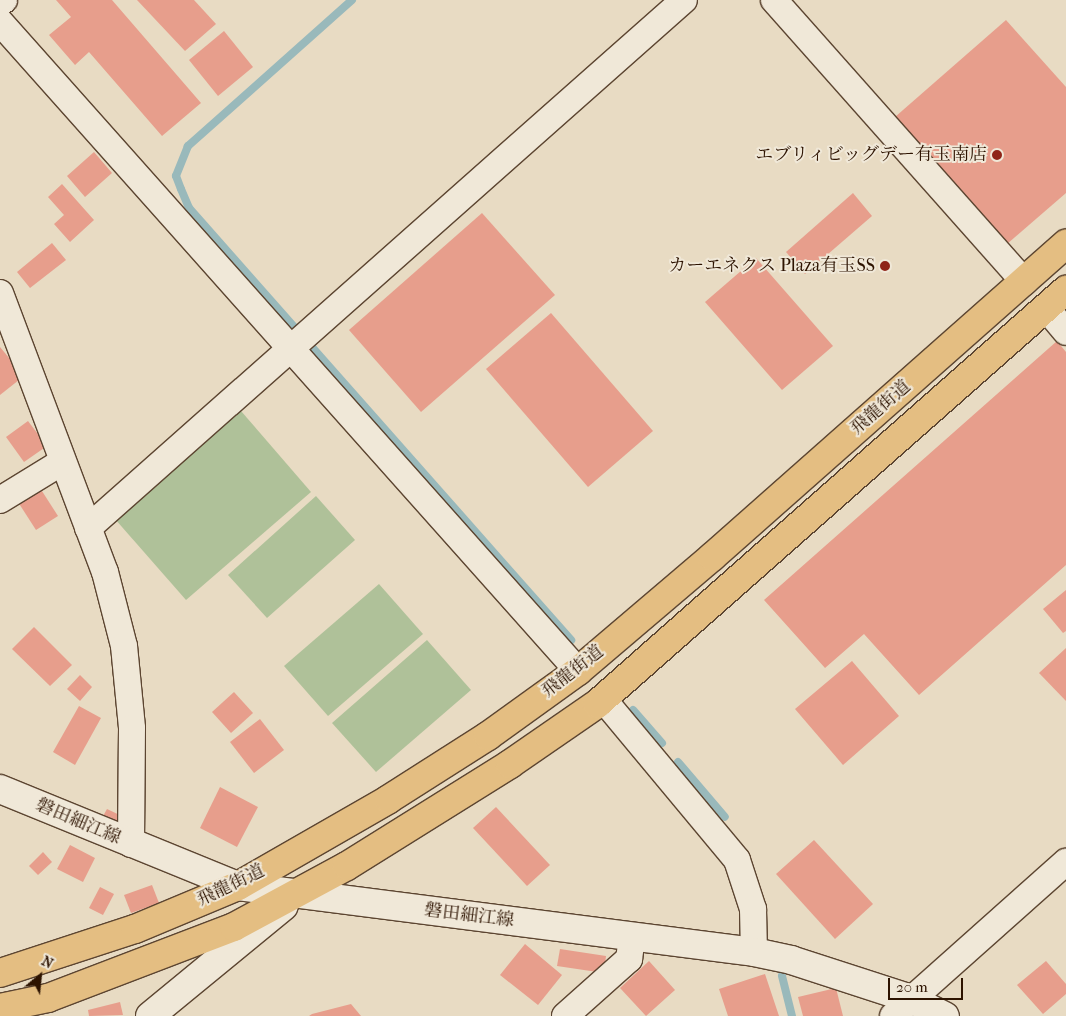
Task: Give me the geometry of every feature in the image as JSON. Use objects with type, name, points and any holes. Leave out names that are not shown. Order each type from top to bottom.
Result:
[{"type":"highway","name":"飛龍街道","points":[[0,973],[135,930],[238,886],[389,799],[586,663],[1066,244]]},
{"type":"highway","name":"飛龍街道","points":[[0,1008],[48,998],[152,960],[234,927],[299,894],[464,794],[612,691],[1066,290]]},
{"type":"main road","name":"磐田細江線","points":[[0,789],[238,886],[754,952],[791,960],[902,1008],[945,1016]]},
{"type":"main road","points":[[150,1016],[299,894]]},
{"type":"street","points":[[0,3],[4,0]]},
{"type":"street","points":[[88,528],[291,348],[313,326],[684,0]]},
{"type":"street","points":[[774,0],[1024,282]]},
{"type":"street","points":[[0,22],[291,348],[586,663]]},
{"type":"street","points":[[0,292],[62,462],[105,572],[124,646],[132,728],[131,844]]},
{"type":"street","points":[[1046,308],[1066,332]]},
{"type":"street","points":[[0,500],[62,462]]},
{"type":"street","points":[[612,691],[737,860],[753,908],[754,952]]},
{"type":"street","points":[[902,1008],[1066,862]]},
{"type":"street","points":[[566,1016],[629,959],[632,937]]},
{"type":"green space","points":[[241,411],[311,492],[186,600],[115,519]]},
{"type":"green space","points":[[316,496],[355,540],[267,618],[228,575]]},
{"type":"green space","points":[[379,584],[423,634],[328,716],[284,666]]},
{"type":"green space","points":[[427,640],[471,690],[376,772],[332,723]]},
{"type":"building","points":[[56,0],[112,0],[201,103],[162,136],[89,52],[75,65],[49,35],[71,17]]},
{"type":"building","points":[[137,0],[194,0],[216,24],[185,51]]},
{"type":"building","name":"エブリィビッグデー有玉南店","points":[[1006,20],[1066,87],[1066,193],[1007,244],[895,117]]},
{"type":"building","points":[[224,31],[253,67],[218,96],[189,60]]},
{"type":"building","points":[[94,152],[112,173],[85,197],[67,176]]},
{"type":"building","points":[[62,184],[94,220],[70,242],[54,224],[64,215],[48,197]]},
{"type":"building","points":[[853,193],[872,216],[805,274],[786,252]]},
{"type":"building","points":[[482,213],[555,295],[421,412],[349,330]]},
{"type":"building","points":[[52,243],[66,260],[30,288],[17,272]]},
{"type":"building","points":[[756,258],[833,346],[782,390],[705,302]]},
{"type":"building","points":[[551,313],[653,431],[588,487],[486,369]]},
{"type":"building","points":[[1057,341],[1066,352],[1066,565],[919,695],[864,634],[825,668],[764,600]]},
{"type":"building","points":[[0,347],[24,376],[0,395]]},
{"type":"building","points":[[28,421],[47,446],[24,462],[6,437]]},
{"type":"building","points":[[40,488],[58,516],[36,530],[18,502]]},
{"type":"building","points":[[1066,590],[1066,631],[1063,633],[1043,609]]},
{"type":"building","points":[[34,627],[72,665],[50,686],[12,649]]},
{"type":"building","points":[[1066,648],[1066,701],[1039,673]]},
{"type":"building","points":[[852,661],[899,716],[843,765],[795,709]]},
{"type":"building","points":[[80,675],[92,687],[80,701],[67,689]]},
{"type":"building","points":[[234,692],[253,713],[231,733],[212,712]]},
{"type":"building","points":[[79,706],[101,718],[75,765],[53,752]]},
{"type":"building","points":[[260,719],[284,750],[254,773],[230,742]]},
{"type":"building","points":[[220,787],[258,807],[237,847],[200,828]]},
{"type":"building","points":[[496,807],[550,865],[527,886],[473,828]]},
{"type":"building","points":[[107,809],[126,818],[121,827],[102,818]]},
{"type":"building","points":[[814,840],[873,904],[835,939],[776,874]]},
{"type":"building","points":[[70,845],[95,858],[83,882],[57,869]]},
{"type":"building","points":[[43,852],[52,862],[38,875],[29,866]]},
{"type":"building","points":[[152,885],[159,903],[131,913],[124,895]]},
{"type":"building","points":[[100,887],[114,894],[103,915],[89,908]]},
{"type":"building","points":[[525,944],[562,975],[538,1005],[500,975]]},
{"type":"building","points":[[560,949],[606,956],[604,973],[557,966]]},
{"type":"building","points":[[649,961],[675,990],[646,1016],[620,988]]},
{"type":"building","points":[[1046,961],[1066,984],[1066,994],[1043,1014],[1017,985]]},
{"type":"building","points":[[765,974],[779,1016],[728,1016],[719,989]]},
{"type":"building","points":[[836,988],[843,1016],[803,1016],[798,997]]},
{"type":"building","points":[[120,1002],[123,1015],[89,1016],[88,1010]]},
{"type":"building","points":[[351,1004],[361,1016],[309,1016],[312,1014]]},
{"type":"waterway","points":[[352,0],[188,146],[176,176],[189,208],[571,640]]},
{"type":"waterway","points":[[633,710],[662,743]]},
{"type":"waterway","points":[[678,762],[725,817]]},
{"type":"waterway","points":[[782,976],[792,1016]]},
{"type":"place","name":"エブリィビッグデー有玉南店","points":[[997,155]]},
{"type":"place","name":"カーエネクス Plaza有玉SS","points":[[885,266]]}]
